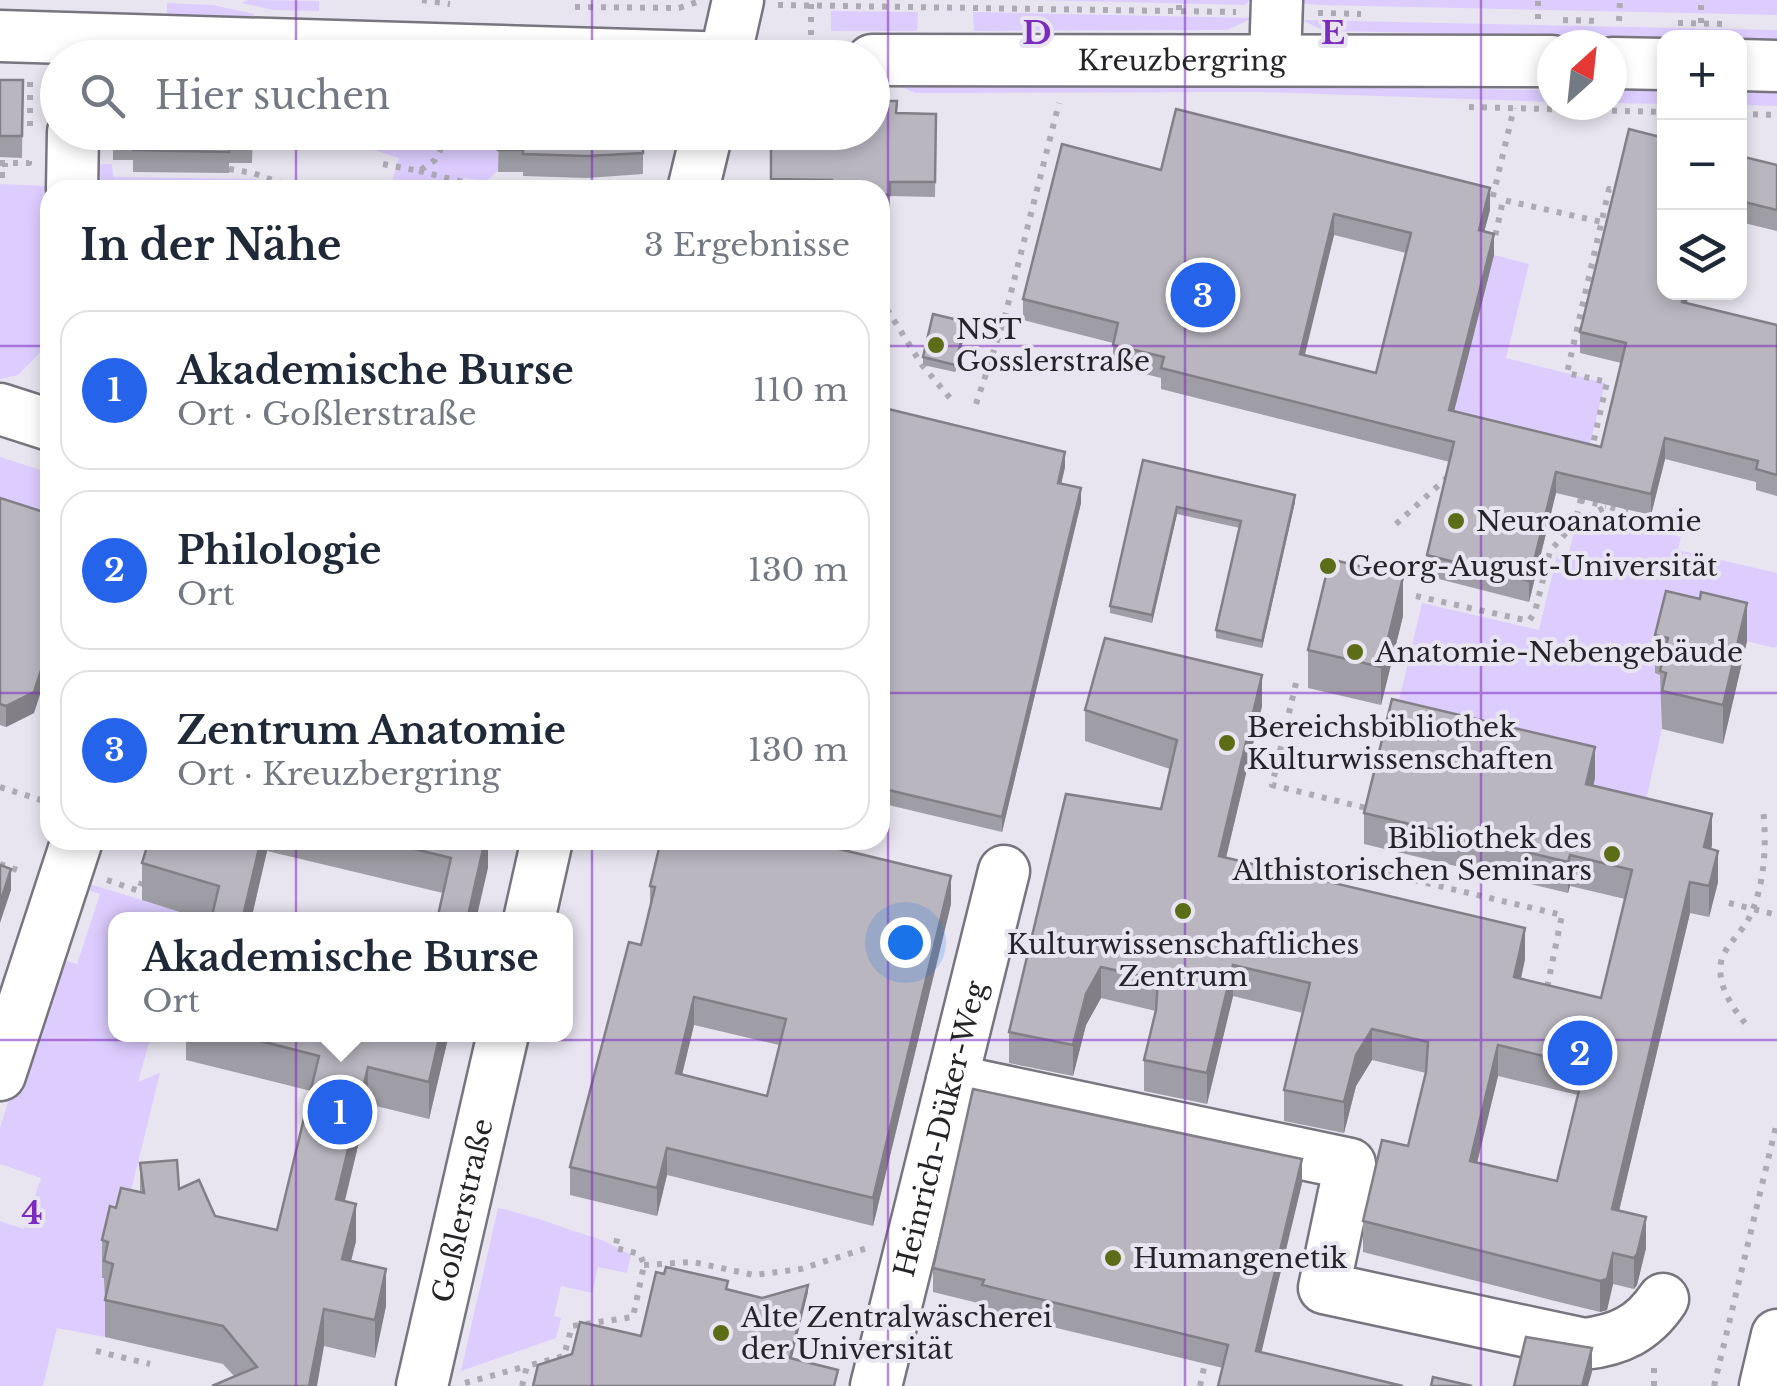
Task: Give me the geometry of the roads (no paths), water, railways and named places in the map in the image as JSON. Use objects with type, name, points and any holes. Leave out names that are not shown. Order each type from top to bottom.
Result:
[{"type":"street","points":[[729,40],[738,0]]},
{"type":"street","points":[[1275,60],[1277,0]]},
{"type":"street","points":[[0,36],[74,32],[155,40]]},
{"type":"street","name":"Kreuzbergring","points":[[890,60],[1275,60],[1537,41]]},
{"type":"street","points":[[1627,47],[1657,61]]},
{"type":"street","points":[[1747,65],[1777,66]]},
{"type":"street","points":[[51,150],[67,180]]},
{"type":"street","points":[[695,180],[703,150]]},
{"type":"street","points":[[0,409],[40,422]]},
{"type":"street","points":[[531,912],[545,850]]},
{"type":"street","points":[[0,1075],[72,854]]},
{"type":"street","name":"Heinrich-Düker-Weg","points":[[876,1386],[1004,872]]},
{"type":"street","name":"Goßlerstraße","points":[[422,1386],[500,1042]]},
{"type":"street","points":[[952,1080],[1350,1164],[1324,1288],[1584,1344],[1615,1341],[1650,1319],[1662,1299]]},
{"type":"street","points":[[1765,1386],[1777,1335]]},
{"type":"place","name":"Zentrum Anatomie","points":[[1203,295]]},
{"type":"place","name":"NST Gosslerstraße","points":[[936,345]]},
{"type":"place","name":"Neuroanatomie","points":[[1456,521]]},
{"type":"place","name":"Georg-August-Universität","points":[[1328,566]]},
{"type":"place","name":"Anatomie-Nebengebäude","points":[[1355,652]]},
{"type":"place","name":"Bereichsbibliothek Kulturwissenschaften","points":[[1227,743]]},
{"type":"place","name":"Bibliothek des Althistorischen Seminars","points":[[1612,854]]},
{"type":"place","name":"Kulturwissenschaftliches Zentrum","points":[[1183,911]]},
{"type":"place","name":"Philologie","points":[[1580,1053]]},
{"type":"place","name":"Akademische Burse","points":[[340,1112]]},
{"type":"place","name":"Humangenetik","points":[[1113,1258]]},
{"type":"place","name":"Alte Zentralwäscherei der Universität","points":[[721,1333]]}]
